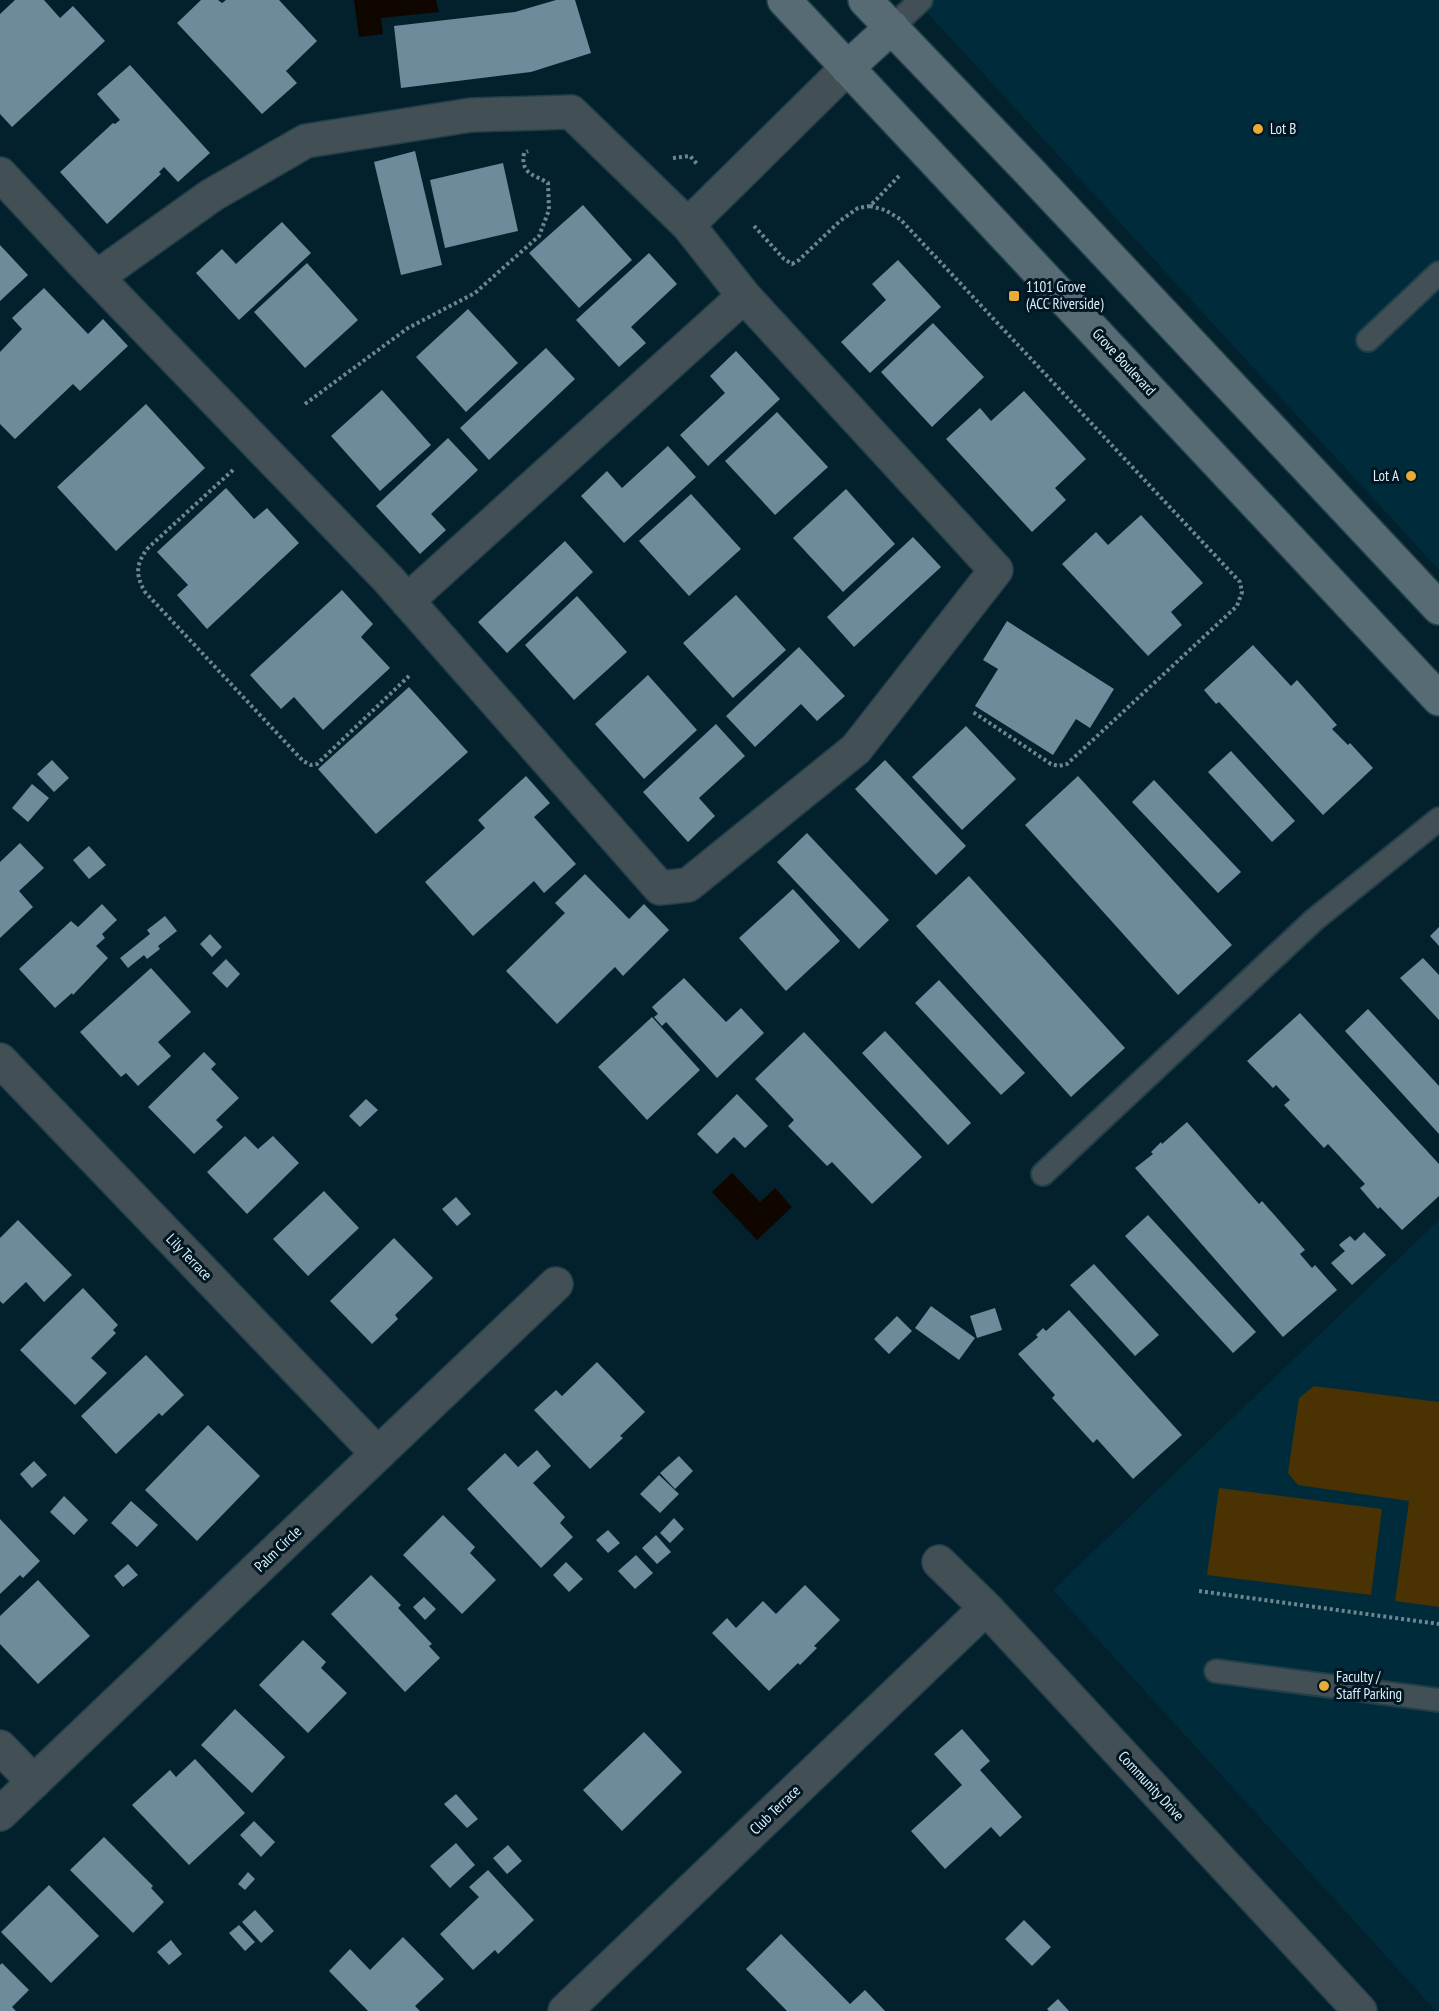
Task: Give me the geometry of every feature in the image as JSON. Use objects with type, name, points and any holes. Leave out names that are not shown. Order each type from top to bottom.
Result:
[{"type":"street","name":"Grove Boulevard","points":[[784,0],[1439,699]]},
{"type":"street","points":[[865,0],[1439,608]]},
{"type":"street","points":[[688,225],[847,68],[892,27]]},
{"type":"street","points":[[0,174],[97,277],[407,601],[660,888],[688,885],[856,749],[996,570],[744,296],[688,225],[571,112],[471,115],[306,141],[212,195],[97,277]]},
{"type":"street","points":[[407,601],[744,296]]},
{"type":"street","name":"Lily Terrace","points":[[0,1060],[378,1454]]},
{"type":"street","name":"Palm Circle","points":[[0,1814],[556,1284]]},
{"type":"street","name":"Community Drive","points":[[939,1562],[986,1608],[1360,2011]]},
{"type":"street","name":"Club Terrace","points":[[565,2011],[986,1608]]},
{"type":"street","points":[[0,1747],[34,1782]]},
{"type":"lane","points":[[892,27],[921,0]]},
{"type":"lane","points":[[1368,340],[1439,273]]},
{"type":"lane","points":[[1043,1174],[1314,920],[1439,819]]},
{"type":"lane","points":[[1216,1671],[1439,1700]]},
{"type":"path","points":[[305,404],[408,328],[475,293],[539,236],[549,210],[548,183],[531,176],[525,167],[523,159],[525,153],[530,149]]},
{"type":"path","points":[[664,159],[690,156],[700,167]]},
{"type":"path","points":[[870,206],[902,173]]},
{"type":"path","points":[[754,226],[784,259],[792,264],[858,208],[870,206],[885,210],[900,219],[1240,582],[1242,592],[1236,606],[1067,764],[1059,766],[1051,764],[973,712]]},
{"type":"path","points":[[236,468],[141,557],[138,568],[139,581],[145,591],[303,761],[311,765],[317,764],[409,676]]},
{"type":"path","points":[[1199,1591],[1439,1624]]},
{"type":"shaded area","points":[[354,0],[436,0],[439,12],[381,18],[383,34],[359,37]]},
{"type":"shaded area","name":"Lot B","points":[[917,0],[1439,0],[1439,570],[934,20]]},
{"type":"shaded area","points":[[732,1173],[760,1202],[775,1188],[792,1207],[757,1240],[712,1192]]},
{"type":"shaded area","points":[[1439,1220],[1439,2011],[1436,2011],[1053,1590]]},
{"type":"shaded area","points":[[1314,1386],[1439,1402],[1439,1607],[1395,1601],[1409,1501],[1298,1485],[1288,1473],[1299,1398]]},
{"type":"shaded area","points":[[1219,1488],[1382,1509],[1371,1595],[1207,1575]]},
{"type":"building","points":[[15,0],[44,0],[60,18],[73,6],[105,41],[12,127],[0,114],[0,14]]},
{"type":"building","points":[[201,0],[218,0],[222,3],[226,0],[279,0],[317,41],[286,71],[297,83],[262,114],[177,23]]},
{"type":"building","points":[[556,0],[575,0],[591,53],[531,72],[401,88],[394,26],[515,12]]},
{"type":"building","points":[[130,65],[210,153],[178,182],[164,167],[159,172],[161,174],[107,224],[60,172],[113,123],[120,120],[97,94]]},
{"type":"building","points":[[415,151],[442,265],[401,275],[374,162]]},
{"type":"building","points":[[503,163],[518,231],[445,248],[430,180]]},
{"type":"building","points":[[583,205],[632,260],[579,308],[529,253]]},
{"type":"building","points":[[282,222],[311,253],[239,320],[196,273],[222,249],[236,264]]},
{"type":"building","points":[[0,245],[28,275],[0,301]]},
{"type":"building","points":[[649,253],[677,284],[631,327],[646,343],[619,367],[576,320]]},
{"type":"building","points":[[898,260],[941,307],[870,373],[841,342],[886,300],[872,284]]},
{"type":"building","points":[[307,263],[358,320],[305,368],[254,312]]},
{"type":"building","points":[[44,288],[88,334],[103,319],[128,346],[80,391],[73,384],[15,439],[0,424],[0,352],[22,329],[12,318]]},
{"type":"building","points":[[468,309],[518,363],[466,412],[416,357]]},
{"type":"building","points":[[933,323],[984,377],[932,427],[881,372]]},
{"type":"building","points":[[546,348],[575,379],[489,460],[460,428]]},
{"type":"building","points":[[736,351],[780,399],[708,466],[680,435],[725,393],[710,376]]},
{"type":"building","points":[[382,390],[431,445],[380,491],[331,436]]},
{"type":"building","points":[[1024,391],[1086,459],[1055,488],[1066,500],[1032,532],[946,439],[980,408],[991,421]]},
{"type":"building","points":[[146,404],[205,468],[116,551],[57,487]]},
{"type":"building","points":[[777,412],[828,467],[775,515],[725,461]]},
{"type":"building","points":[[448,438],[478,470],[431,514],[446,530],[420,554],[376,506]]},
{"type":"building","points":[[668,446],[696,477],[624,543],[581,496],[607,471],[622,488]]},
{"type":"building","points":[[226,488],[254,519],[267,508],[299,543],[207,629],[177,595],[188,585],[157,552]]},
{"type":"building","points":[[846,489],[895,544],[843,592],[793,538]]},
{"type":"building","points":[[691,494],[741,549],[689,596],[639,541]]},
{"type":"building","points":[[1141,515],[1203,583],[1171,612],[1182,625],[1148,656],[1062,564],[1096,532],[1108,545]]},
{"type":"building","points":[[913,537],[941,567],[854,647],[827,617]]},
{"type":"building","points":[[565,541],[593,572],[507,653],[478,622]]},
{"type":"building","points":[[342,590],[373,624],[361,637],[390,668],[323,730],[294,697],[281,709],[250,675]]},
{"type":"building","points":[[736,595],[786,650],[733,698],[683,643]]},
{"type":"building","points":[[577,596],[627,652],[574,700],[525,645]]},
{"type":"building","points":[[1007,621],[1114,689],[1090,728],[1076,719],[1053,755],[975,706],[998,669],[983,660]]},
{"type":"building","points":[[1253,645],[1291,686],[1297,680],[1337,725],[1332,729],[1348,745],[1350,743],[1373,768],[1323,815],[1219,702],[1216,704],[1204,690]]},
{"type":"building","points":[[799,647],[845,696],[817,721],[801,704],[755,747],[726,716]]},
{"type":"building","points":[[648,675],[697,730],[644,779],[595,724]]},
{"type":"building","points":[[409,687],[468,752],[376,834],[318,769]]},
{"type":"building","points":[[716,724],[745,756],[699,798],[715,816],[688,842],[643,792]]},
{"type":"building","points":[[966,726],[1016,779],[962,830],[912,777]]},
{"type":"building","points":[[1231,751],[1295,821],[1272,842],[1208,772]]},
{"type":"building","points":[[52,760],[69,778],[54,792],[37,774]]},
{"type":"building","points":[[885,760],[966,846],[936,875],[855,789]]},
{"type":"building","points":[[526,776],[550,803],[534,817],[576,864],[544,893],[534,881],[473,936],[425,882],[485,828],[478,820]]},
{"type":"building","points":[[1078,776],[1232,945],[1178,995],[1025,825]]},
{"type":"building","points":[[1154,780],[1241,872],[1218,893],[1132,802]]},
{"type":"building","points":[[32,784],[49,798],[28,822],[12,808]]},
{"type":"building","points":[[807,833],[889,920],[859,949],[777,862]]},
{"type":"building","points":[[20,843],[44,868],[19,891],[33,907],[0,938],[0,862]]},
{"type":"building","points":[[89,846],[106,865],[89,879],[73,860]]},
{"type":"building","points":[[585,874],[629,919],[644,904],[669,930],[623,976],[615,967],[557,1024],[506,971],[565,913],[555,903]]},
{"type":"building","points":[[969,876],[1125,1048],[1071,1097],[916,926]]},
{"type":"building","points":[[793,889],[840,941],[786,991],[739,938]]},
{"type":"building","points":[[102,904],[117,920],[102,934],[105,938],[96,946],[108,958],[73,995],[72,993],[55,1008],[19,969],[71,921],[78,927]]},
{"type":"building","points":[[165,916],[177,931],[158,946],[160,949],[147,959],[144,955],[128,968],[120,958],[150,934],[147,930]]},
{"type":"building","points":[[1439,927],[1439,946],[1430,936]]},
{"type":"building","points":[[210,934],[222,947],[212,957],[200,944]]},
{"type":"building","points":[[1423,958],[1439,975],[1439,1020],[1400,978]]},
{"type":"building","points":[[226,959],[240,974],[227,988],[212,973]]},
{"type":"building","points":[[151,968],[191,1012],[158,1042],[171,1056],[138,1086],[126,1073],[121,1077],[80,1032]]},
{"type":"building","points":[[684,978],[726,1022],[741,1008],[764,1033],[717,1078],[666,1022],[662,1026],[654,1017],[658,1014],[652,1007]]},
{"type":"building","points":[[939,980],[1025,1073],[1001,1095],[915,1003]]},
{"type":"building","points":[[1368,1009],[1439,1086],[1439,1134],[1345,1031]]},
{"type":"building","points":[[1300,1013],[1439,1164],[1439,1196],[1402,1230],[1380,1207],[1378,1209],[1360,1188],[1365,1184],[1328,1144],[1324,1148],[1284,1105],[1290,1100],[1276,1085],[1273,1088],[1247,1061]]},
{"type":"building","points":[[652,1017],[700,1070],[647,1120],[598,1067]]},
{"type":"building","points":[[885,1031],[971,1123],[948,1145],[862,1053]]},
{"type":"building","points":[[804,1032],[922,1157],[872,1204],[832,1162],[827,1166],[788,1126],[794,1120],[755,1079]]},
{"type":"building","points":[[204,1052],[216,1064],[211,1069],[239,1098],[216,1120],[223,1127],[194,1154],[148,1107]]},
{"type":"building","points":[[737,1094],[768,1126],[745,1148],[734,1137],[717,1154],[697,1134]]},
{"type":"building","points":[[366,1099],[378,1110],[360,1127],[349,1116]]},
{"type":"building","points":[[1187,1122],[1259,1204],[1262,1201],[1305,1250],[1300,1254],[1312,1268],[1315,1265],[1337,1290],[1283,1337],[1135,1168],[1153,1154],[1151,1152],[1161,1142],[1162,1144]]},
{"type":"building","points":[[245,1136],[258,1149],[273,1136],[299,1163],[247,1214],[207,1172]]},
{"type":"building","points":[[324,1191],[359,1228],[308,1276],[273,1239]]},
{"type":"building","points":[[456,1197],[471,1214],[457,1226],[442,1209]]},
{"type":"building","points":[[1148,1215],[1256,1332],[1233,1353],[1125,1236]]},
{"type":"building","points":[[18,1220],[72,1275],[44,1302],[26,1282],[3,1304],[0,1301],[0,1238]]},
{"type":"building","points":[[1364,1232],[1386,1255],[1352,1285],[1331,1263],[1345,1251],[1339,1245],[1341,1243],[1350,1236],[1355,1241]]},
{"type":"building","points":[[394,1238],[433,1278],[395,1315],[398,1319],[372,1344],[330,1301]]},
{"type":"building","points":[[1094,1264],[1159,1335],[1135,1356],[1070,1285]]},
{"type":"building","points":[[83,1288],[118,1325],[113,1330],[116,1333],[91,1358],[107,1373],[75,1405],[20,1350]]},
{"type":"building","points":[[931,1306],[975,1338],[959,1360],[915,1328]]},
{"type":"building","points":[[995,1308],[1002,1330],[977,1338],[970,1316]]},
{"type":"building","points":[[1069,1310],[1182,1435],[1133,1479],[1097,1439],[1093,1443],[1052,1398],[1055,1395],[1018,1354],[1038,1337],[1036,1335],[1043,1328],[1046,1331]]},
{"type":"building","points":[[897,1316],[912,1331],[889,1354],[874,1339]]},
{"type":"building","points":[[146,1355],[184,1395],[162,1416],[159,1413],[116,1454],[81,1416]]},
{"type":"building","points":[[597,1362],[645,1412],[620,1436],[623,1438],[590,1469],[534,1410],[556,1390],[562,1396]]},
{"type":"building","points":[[208,1425],[260,1476],[197,1541],[145,1490]]},
{"type":"building","points":[[537,1450],[551,1466],[533,1483],[565,1517],[560,1523],[573,1537],[541,1568],[467,1489],[505,1453],[518,1467]]},
{"type":"building","points":[[679,1456],[693,1471],[675,1489],[660,1473]]},
{"type":"building","points":[[34,1461],[47,1475],[32,1488],[20,1474]]},
{"type":"building","points":[[659,1475],[679,1494],[660,1513],[640,1494]]},
{"type":"building","points":[[64,1496],[88,1520],[74,1535],[50,1512]]},
{"type":"building","points":[[131,1501],[158,1525],[137,1547],[111,1523]]},
{"type":"building","points":[[443,1515],[475,1547],[470,1553],[496,1580],[462,1614],[403,1555]]},
{"type":"building","points":[[674,1518],[684,1529],[670,1543],[660,1533]]},
{"type":"building","points":[[0,1519],[40,1561],[23,1578],[20,1575],[0,1594]]},
{"type":"building","points":[[608,1530],[620,1543],[608,1553],[596,1540]]},
{"type":"building","points":[[656,1535],[671,1552],[657,1564],[642,1548]]},
{"type":"building","points":[[636,1555],[653,1573],[635,1589],[618,1571]]},
{"type":"building","points":[[566,1562],[583,1579],[569,1592],[553,1575]]},
{"type":"building","points":[[128,1564],[138,1575],[123,1587],[114,1576]]},
{"type":"building","points":[[371,1575],[401,1605],[398,1608],[432,1644],[429,1646],[440,1658],[405,1692],[331,1614]]},
{"type":"building","points":[[38,1580],[90,1636],[38,1684],[0,1644],[0,1616]]},
{"type":"building","points":[[805,1585],[840,1620],[814,1646],[817,1648],[800,1665],[798,1663],[769,1691],[712,1633],[727,1618],[736,1628],[763,1601],[776,1614]]},
{"type":"building","points":[[424,1597],[436,1609],[425,1620],[413,1607]]},
{"type":"building","points":[[303,1640],[326,1662],[321,1668],[347,1693],[308,1733],[259,1685]]},
{"type":"building","points":[[235,1709],[285,1757],[252,1793],[201,1745]]},
{"type":"building","points":[[962,1729],[990,1761],[980,1770],[1022,1817],[1000,1837],[991,1827],[945,1869],[911,1831],[962,1785],[934,1754]]},
{"type":"building","points":[[644,1732],[682,1772],[622,1831],[583,1790]]},
{"type":"building","points":[[195,1759],[245,1813],[189,1865],[132,1805],[170,1770],[176,1777]]},
{"type":"building","points":[[456,1794],[478,1819],[467,1828],[444,1804]]},
{"type":"building","points":[[254,1821],[275,1842],[261,1857],[240,1835]]},
{"type":"building","points":[[104,1837],[153,1886],[151,1888],[164,1902],[133,1933],[70,1870]]},
{"type":"building","points":[[456,1843],[475,1865],[450,1888],[430,1866]]},
{"type":"building","points":[[508,1845],[522,1861],[507,1874],[493,1858]]},
{"type":"building","points":[[488,1870],[534,1920],[498,1954],[495,1950],[473,1970],[440,1934],[479,1897],[469,1887]]},
{"type":"building","points":[[248,1872],[255,1879],[245,1890],[238,1884]]},
{"type":"building","points":[[49,1885],[99,1936],[51,1983],[1,1932]]},
{"type":"building","points":[[255,1910],[274,1931],[261,1943],[242,1922]]},
{"type":"building","points":[[1024,1920],[1051,1947],[1032,1966],[1005,1939]]},
{"type":"building","points":[[239,1925],[255,1942],[245,1951],[229,1933]]},
{"type":"building","points":[[781,1934],[850,2004],[865,1990],[885,2011],[787,2011],[746,1969]]},
{"type":"building","points":[[403,1937],[444,1979],[415,2006],[420,2011],[368,2011],[329,1971],[350,1949],[370,1970]]},
{"type":"building","points":[[171,1940],[182,1954],[169,1965],[157,1952]]},
{"type":"building","points":[[2,1963],[29,1990],[12,2007],[16,2011],[0,2011],[0,1965]]},
{"type":"building","points":[[1058,1999],[1069,2011],[1049,2011],[1047,2009]]},
{"type":"place","name":"Lot B","points":[[1258,129]]},
{"type":"place","name":"1101 Grove (ACC Riverside)","points":[[1014,296]]},
{"type":"place","name":"Lot A","points":[[1411,476]]},
{"type":"place","name":"Faculty / Staff Parking","points":[[1324,1686]]}]
